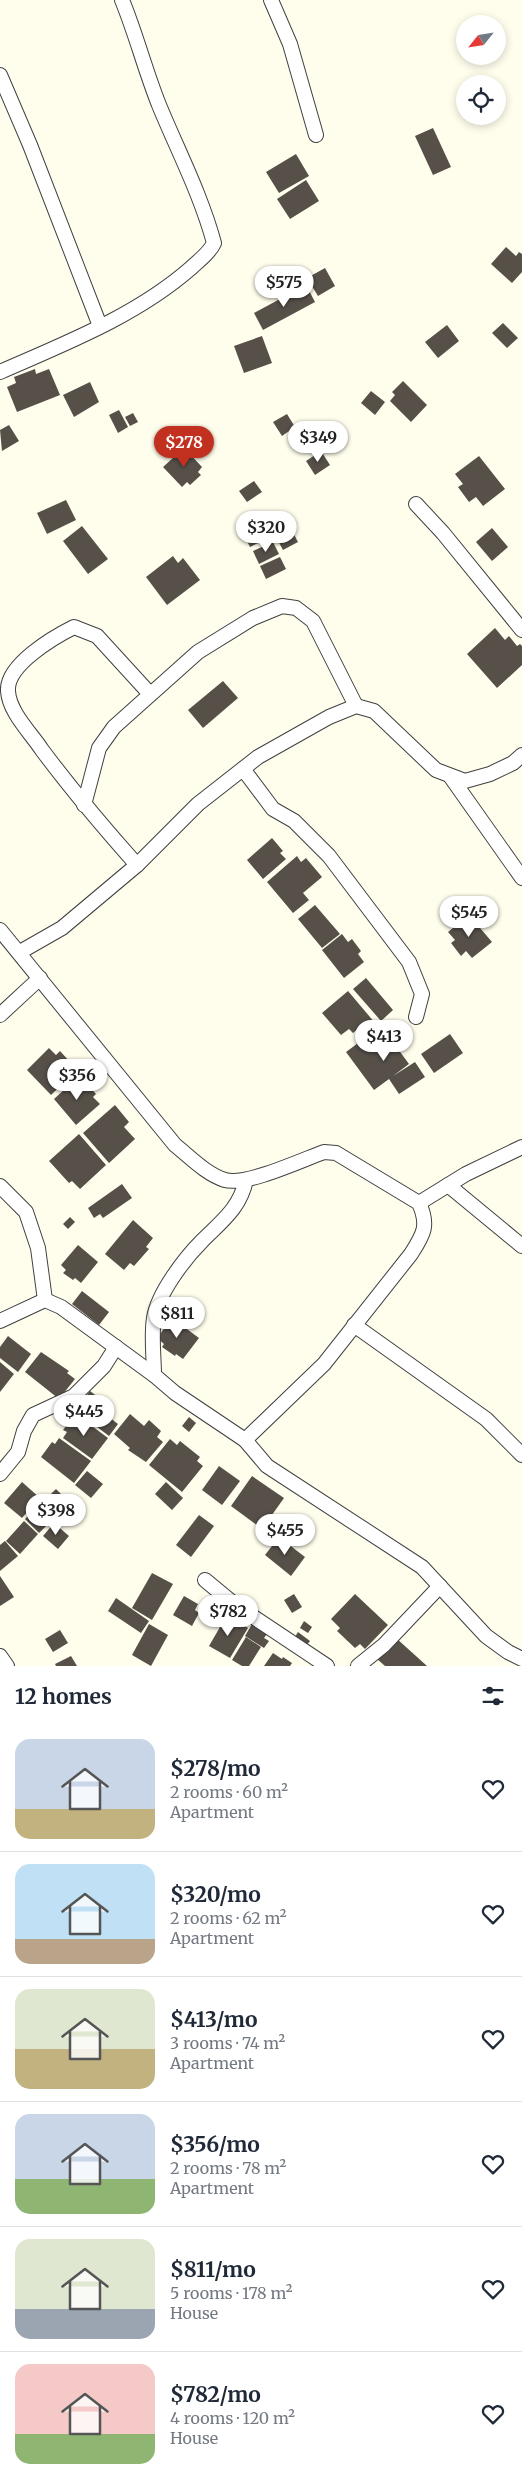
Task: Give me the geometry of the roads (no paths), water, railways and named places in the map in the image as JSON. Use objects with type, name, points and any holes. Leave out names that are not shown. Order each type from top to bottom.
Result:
[{"type":"street","points":[[0,372],[100,326],[152,298],[184,274],[211,250],[214,243],[180,148],[159,105],[122,0]]},
{"type":"street","points":[[274,1],[290,44],[316,135]]},
{"type":"street","points":[[0,75],[30,145],[100,326]]},
{"type":"street","points":[[416,504],[443,533],[522,630]]},
{"type":"street","points":[[84,805],[99,748],[106,738],[150,694],[198,652],[253,618],[282,606],[296,608],[313,621],[356,706]]},
{"type":"street","points":[[137,865],[84,805],[24,724],[11,702],[7,690],[12,673],[26,658],[74,627],[97,636],[150,694]]},
{"type":"street","points":[[20,952],[62,928],[137,865],[198,804],[258,758],[329,717],[356,706],[374,711],[436,770],[465,781],[482,777],[513,763],[522,755]]},
{"type":"street","points":[[243,769],[273,809],[294,821],[329,856],[409,962],[422,994],[416,1017]]},
{"type":"street","points":[[450,776],[522,878]]},
{"type":"street","points":[[0,930],[20,952],[175,1145],[208,1172],[226,1180],[246,1180],[324,1152],[336,1153],[419,1203],[425,1217],[422,1236],[398,1271],[324,1364],[245,1440]]},
{"type":"street","points":[[0,1015],[40,978]]},
{"type":"street","points":[[419,1203],[448,1185],[522,1147]]},
{"type":"street","points":[[154,1375],[154,1318],[159,1302],[184,1262],[200,1242],[233,1212],[243,1196],[246,1180]]},
{"type":"street","points":[[448,1185],[522,1246]]},
{"type":"street","points":[[0,1186],[26,1212],[38,1248],[45,1300]]},
{"type":"street","points":[[0,1321],[45,1300],[61,1307],[181,1397],[245,1440],[267,1466],[301,1490],[395,1548],[422,1567],[486,1636],[508,1652],[522,1659]]},
{"type":"street","points":[[354,1326],[486,1419],[522,1455]]},
{"type":"street","points":[[0,1474],[18,1452],[24,1431],[33,1415],[74,1396],[104,1366],[116,1347]]},
{"type":"street","points":[[205,1580],[234,1604],[327,1666]]},
{"type":"street","points":[[358,1666],[384,1645],[440,1586]]},
{"type":"street","points":[[0,1656],[7,1666]]}]
